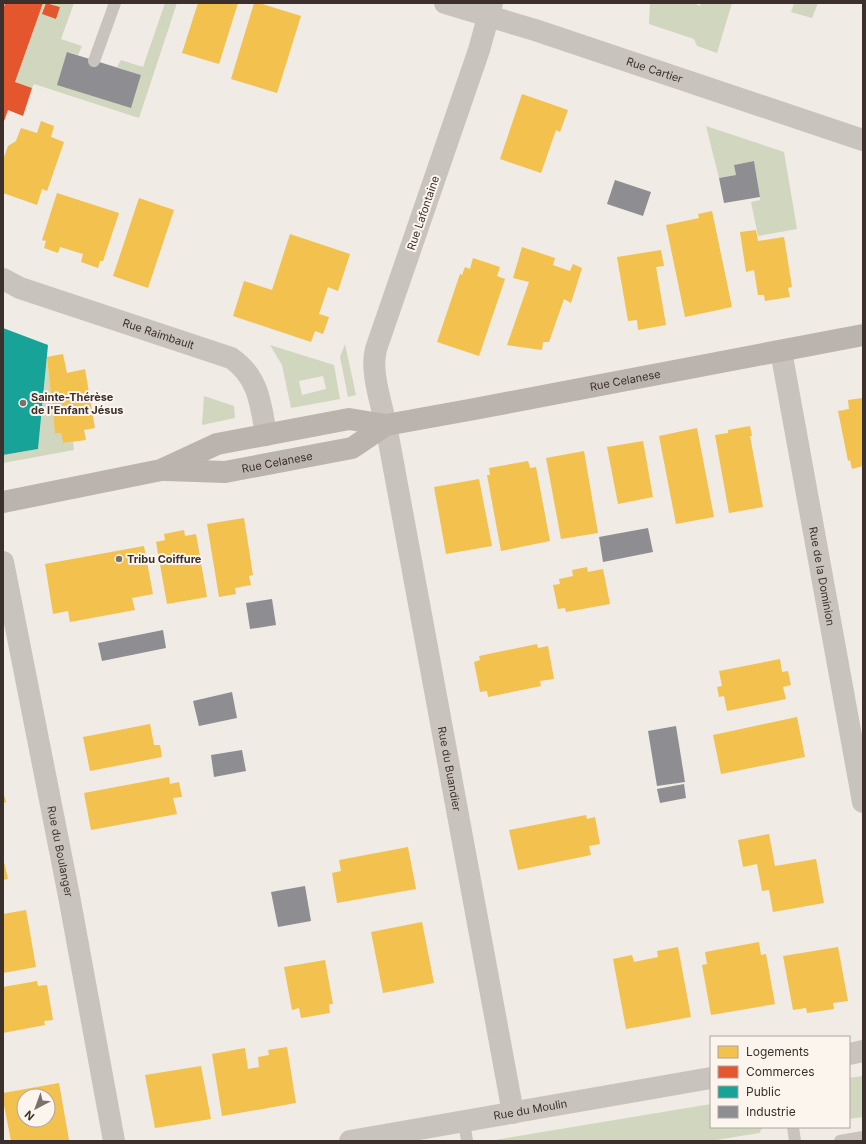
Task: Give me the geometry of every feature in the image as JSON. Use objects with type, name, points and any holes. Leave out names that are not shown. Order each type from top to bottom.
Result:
[{"type":"street","name":"Rue Cartier","points":[[445,3],[490,9],[863,140]]},
{"type":"street","name":"Rue Lafontaine","points":[[386,425],[377,387],[374,355],[479,50],[490,9]]},
{"type":"street","name":"Rue Raimbault","points":[[3,279],[20,288],[231,358],[240,364],[253,382],[258,395],[266,435]]},
{"type":"street","name":"Rue Celanese","points":[[161,470],[217,444],[349,419],[386,425],[863,335]]},
{"type":"street","name":"Rue de la Dominion","points":[[781,351],[863,802]]},
{"type":"street","name":"Rue Celanese","points":[[3,502],[161,470],[225,472],[352,448],[386,425]]},
{"type":"street","name":"Rue du Buandier","points":[[386,425],[513,1113]]},
{"type":"street","name":"Rue du Boulanger","points":[[3,562],[73,917],[114,1141]]},
{"type":"street","points":[[850,1054],[863,1051]]},
{"type":"street","name":"Rue du Moulin","points":[[350,1141],[466,1131],[513,1113],[710,1078]]},
{"type":"lane","points":[[94,61],[115,3]]},
{"type":"lane","points":[[793,1128],[795,1141]]},
{"type":"lane","points":[[840,1141],[863,1137]]},
{"type":"green space","points":[[43,3],[46,3],[43,14],[56,19],[60,7],[49,3],[74,3],[61,39],[82,46],[78,55],[68,52],[131,107],[141,75],[117,67],[121,60],[143,67],[165,3],[177,3],[139,118],[34,84],[32,88],[15,82]]},
{"type":"green space","points":[[650,3],[693,3],[700,6],[701,3],[732,3],[717,53],[697,46],[694,39],[649,24]]},
{"type":"green space","points":[[794,3],[818,3],[812,18],[791,12]]},
{"type":"green space","points":[[706,126],[784,152],[797,229],[758,236],[751,202],[760,200],[754,161],[734,165],[736,175],[719,178]]},
{"type":"green space","points":[[345,344],[356,395],[348,397],[340,357]]},
{"type":"green space","points":[[270,345],[334,365],[340,399],[291,408],[282,365]],"holes":[[[323,376],[326,389],[302,395],[299,381]]]},
{"type":"green space","points":[[47,357],[55,434],[61,433],[63,443],[73,442],[74,450],[3,463],[3,455],[38,449]]},
{"type":"green space","points":[[204,396],[234,406],[235,418],[202,425]]},
{"type":"green space","points":[[863,1076],[863,1117],[850,1119],[850,1078]]},
{"type":"green space","points":[[710,1104],[710,1128],[762,1128],[759,1133],[710,1141],[489,1141]]},
{"type":"building: Logements","points":[[198,3],[238,3],[219,64],[182,53]]},
{"type":"building: Logements","points":[[254,3],[259,3],[301,16],[277,93],[231,79]]},
{"type":"building: Logements","points":[[522,94],[568,110],[560,132],[556,130],[541,173],[500,159]]},
{"type":"building: Logements","points":[[41,121],[54,126],[51,137],[64,142],[47,191],[42,189],[37,205],[3,193],[3,160],[8,146],[16,141],[21,128],[37,133]]},
{"type":"building: Logements","points":[[57,193],[119,213],[103,261],[100,261],[98,268],[81,262],[83,254],[60,247],[58,253],[44,248],[46,241],[42,240]]},
{"type":"building: Logements","points":[[139,198],[174,210],[148,288],[113,276]]},
{"type":"building: Logements","points":[[712,211],[732,307],[685,317],[666,225],[699,218],[698,214]]},
{"type":"building: Logements","points":[[756,230],[758,241],[784,237],[792,287],[788,288],[790,297],[765,301],[764,295],[758,295],[754,270],[746,272],[740,232]]},
{"type":"building: Logements","points":[[290,234],[350,254],[338,291],[328,287],[319,314],[329,317],[323,334],[315,331],[311,342],[233,316],[244,281],[272,290]]},
{"type":"building: Logements","points":[[522,247],[555,258],[553,265],[570,271],[573,264],[582,268],[571,303],[564,299],[549,342],[543,342],[542,350],[507,345],[529,282],[513,278]]},
{"type":"building: Logements","points":[[661,250],[664,266],[656,267],[666,325],[638,330],[637,320],[628,321],[617,257]]},
{"type":"building: Logements","points":[[473,258],[500,267],[497,276],[505,279],[479,356],[437,342],[460,274],[462,275],[465,267],[470,269]]},
{"type":"building: Logements","points":[[63,354],[67,373],[85,369],[95,428],[84,430],[86,440],[63,443],[61,433],[55,434],[47,357]]},
{"type":"building: Logements","points":[[863,398],[863,466],[852,469],[850,460],[848,461],[838,411],[849,409],[848,400]]},
{"type":"building: Logements","points":[[750,426],[752,436],[750,436],[763,507],[729,513],[715,435],[728,433],[728,430]]},
{"type":"building: Logements","points":[[697,428],[714,517],[676,524],[659,436]]},
{"type":"building: Logements","points":[[643,441],[653,497],[618,504],[607,447]]},
{"type":"building: Logements","points":[[584,451],[598,533],[561,539],[546,458]]},
{"type":"building: Logements","points":[[528,461],[530,468],[536,467],[550,541],[501,551],[487,475],[490,475],[489,468]]},
{"type":"building: Logements","points":[[479,479],[492,546],[446,554],[434,487]]},
{"type":"building: Logements","points":[[244,518],[253,575],[249,576],[251,585],[235,588],[236,594],[219,597],[207,524]]},
{"type":"building: Logements","points":[[184,530],[185,536],[196,534],[207,597],[167,604],[156,542],[165,540],[164,534]]},
{"type":"building: Logements","points":[[144,546],[153,594],[132,598],[135,610],[70,622],[68,611],[53,614],[45,564]]},
{"type":"building: Logements","points":[[587,567],[588,572],[603,569],[610,604],[566,612],[565,608],[558,609],[553,585],[560,584],[559,579],[573,576],[572,570]]},
{"type":"building: Logements","points":[[537,644],[538,648],[548,646],[554,679],[540,681],[541,686],[488,697],[487,691],[480,692],[474,662],[480,660],[479,656]]},
{"type":"building: Logements","points":[[780,659],[782,672],[788,671],[791,685],[783,687],[786,699],[727,711],[724,696],[719,697],[717,687],[722,686],[719,671]]},
{"type":"building: Logements","points":[[797,717],[805,757],[721,774],[713,735]]},
{"type":"building: Logements","points":[[150,724],[154,745],[160,745],[162,757],[90,771],[83,737]]},
{"type":"building: Logements","points":[[169,777],[170,784],[179,782],[182,797],[173,798],[177,814],[91,830],[84,793]]},
{"type":"building: Logements","points":[[3,792],[6,802],[3,803]]},
{"type":"building: Logements","points":[[586,815],[587,819],[595,817],[600,844],[589,846],[591,855],[518,870],[509,830]]},
{"type":"building: Logements","points":[[769,834],[775,866],[816,859],[824,903],[773,912],[769,890],[762,891],[757,864],[743,867],[738,840]]},
{"type":"building: Logements","points":[[408,847],[416,889],[337,903],[332,873],[341,871],[339,860]]},
{"type":"building: Logements","points":[[3,858],[8,879],[3,880]]},
{"type":"building: Logements","points":[[26,910],[36,967],[3,973],[3,914]]},
{"type":"building: Logements","points":[[422,922],[434,983],[383,993],[371,932]]},
{"type":"building: Logements","points":[[759,942],[761,955],[766,954],[775,1004],[711,1015],[702,965],[707,964],[705,952]]},
{"type":"building: Logements","points":[[678,947],[691,1017],[626,1029],[613,959],[632,955],[634,962],[658,957],[657,951]]},
{"type":"building: Logements","points":[[838,947],[848,1001],[833,1003],[834,1009],[807,1013],[806,1008],[793,1010],[783,956]]},
{"type":"building: Logements","points":[[325,960],[333,1004],[329,1004],[330,1013],[301,1018],[299,1008],[292,1010],[284,967]]},
{"type":"building: Logements","points":[[37,981],[38,986],[47,985],[53,1020],[44,1021],[45,1025],[3,1033],[3,987]]},
{"type":"building: Logements","points":[[287,1047],[296,1103],[222,1116],[212,1054],[245,1048],[248,1069],[259,1067],[258,1057],[269,1055],[268,1050]]},
{"type":"building: Logements","points":[[201,1066],[211,1119],[155,1128],[145,1075]]},
{"type":"building: Logements","points":[[59,1083],[69,1140],[11,1141],[3,1093],[16,1091],[16,1128],[56,1128],[56,1088],[31,1088]]},
{"type":"building: Commerces","points":[[5,3],[43,3],[15,82],[32,88],[23,116],[8,110],[3,124],[3,10]]},
{"type":"building: Commerces","points":[[46,3],[60,7],[56,19],[42,14]]},
{"type":"building: Public","name":"Sainte-Thérèse de l'Enfant Jésus","points":[[3,328],[48,345],[38,449],[3,455]]},
{"type":"building: Industrie","points":[[67,52],[141,75],[131,108],[57,85]]},
{"type":"building: Industrie","points":[[754,161],[760,197],[724,203],[719,178],[736,175],[734,165]]},
{"type":"building: Industrie","points":[[615,180],[651,192],[643,216],[607,204]]},
{"type":"building: Industrie","points":[[648,528],[653,552],[603,562],[599,537]]},
{"type":"building: Industrie","points":[[272,599],[276,625],[250,629],[246,603]]},
{"type":"building: Industrie","points":[[163,630],[166,648],[102,661],[98,643]]},
{"type":"building: Industrie","points":[[232,692],[237,718],[199,726],[193,701]]},
{"type":"building: Industrie","points":[[676,726],[685,782],[657,786],[648,731]]},
{"type":"building: Industrie","points":[[242,750],[246,771],[214,777],[211,755]]},
{"type":"building: Industrie","points":[[684,784],[686,798],[660,803],[657,789]]},
{"type":"building: Industrie","points":[[305,886],[311,921],[278,927],[271,892]]},
{"type":"place","name":"Sainte-Thérèse de l'Enfant Jésus","points":[[23,403]]},
{"type":"place","name":"Tribu Coiffure","points":[[119,559]]}]
